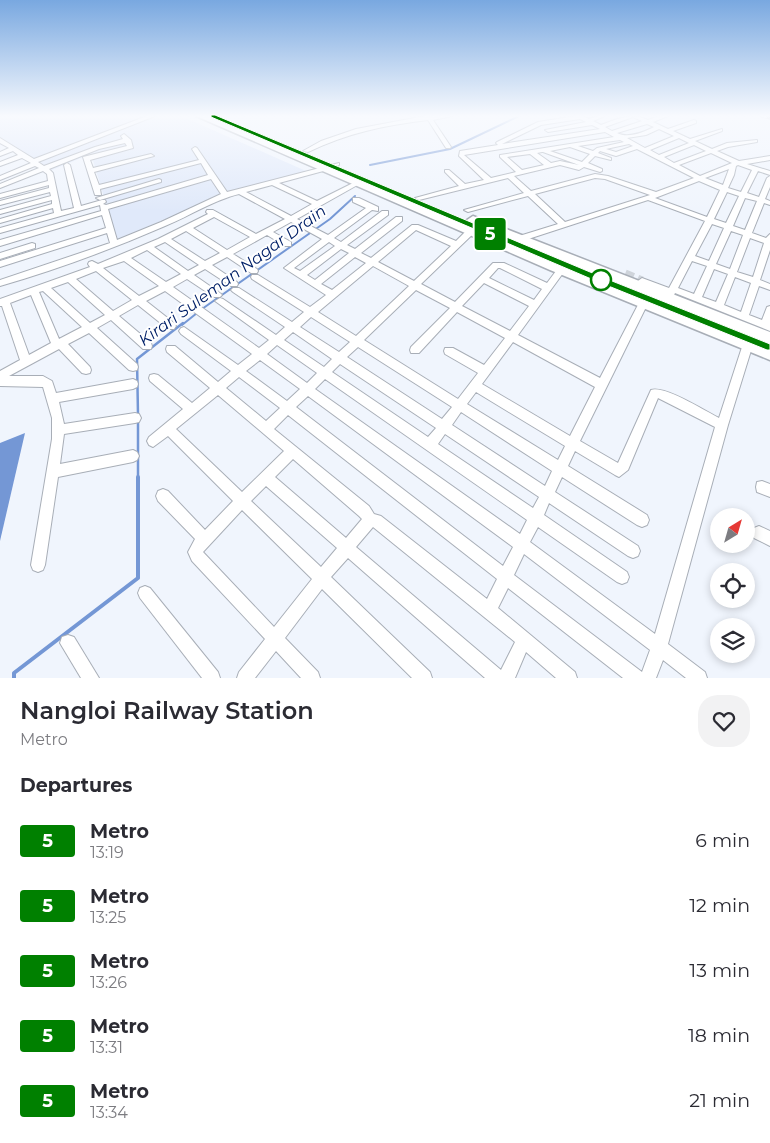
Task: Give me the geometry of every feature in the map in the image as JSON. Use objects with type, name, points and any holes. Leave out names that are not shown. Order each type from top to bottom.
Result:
[{"type":"highway","points":[[282,148],[418,198],[509,239],[562,269],[770,353]]},
{"type":"highway","points":[[298,148],[356,183],[471,231],[509,239],[671,293],[770,339]]},
{"type":"street","points":[[11,148],[50,173],[58,214]]},
{"type":"street","points":[[0,164],[56,148]]},
{"type":"street","points":[[0,186],[98,148]]},
{"type":"street","points":[[114,244],[86,158],[128,148]]},
{"type":"street","points":[[306,151],[313,148]]},
{"type":"street","points":[[478,148],[462,152],[462,154],[490,181]]},
{"type":"street","points":[[521,173],[502,156],[555,148]]},
{"type":"street","points":[[581,148],[596,151],[609,159]]},
{"type":"street","points":[[418,198],[561,163],[579,168],[596,151],[624,148]]},
{"type":"street","points":[[640,148],[699,178],[766,201]]},
{"type":"street","points":[[659,157],[680,148]]},
{"type":"street","points":[[705,148],[735,164],[770,173]]},
{"type":"street","points":[[674,165],[718,148]]},
{"type":"street","points":[[195,149],[225,196]]},
{"type":"street","points":[[542,150],[600,170]]},
{"type":"street","points":[[531,151],[550,166]]},
{"type":"street","points":[[0,154],[25,157]]},
{"type":"street","points":[[91,171],[151,156]]},
{"type":"street","points":[[0,160],[25,157]]},
{"type":"street","points":[[0,170],[25,157]]},
{"type":"street","points":[[0,178],[25,157]]},
{"type":"street","points":[[509,239],[648,198],[735,164],[770,158]]},
{"type":"street","points":[[97,188],[202,161]]},
{"type":"street","points":[[671,293],[709,222],[735,164]]},
{"type":"street","points":[[67,165],[78,209]]},
{"type":"street","points":[[0,284],[114,244],[239,191],[331,167]]},
{"type":"street","points":[[697,298],[756,169]]},
{"type":"street","points":[[447,171],[464,187]]},
{"type":"street","points":[[0,231],[58,214],[102,205],[212,176]]},
{"type":"street","points":[[510,176],[563,224]]},
{"type":"street","points":[[468,210],[600,176],[657,195]]},
{"type":"street","points":[[720,307],[748,235],[766,201],[770,178]]},
{"type":"street","points":[[0,243],[102,205],[158,181]]},
{"type":"street","points":[[272,182],[317,204]]},
{"type":"street","points":[[0,376],[356,183]]},
{"type":"street","points":[[239,191],[602,385]]},
{"type":"street","points":[[0,196],[54,193]]},
{"type":"street","points":[[0,203],[54,193]]},
{"type":"street","points":[[0,212],[54,193]]},
{"type":"street","points":[[0,221],[54,193]]},
{"type":"street","points":[[648,198],[709,222],[769,240],[754,281],[744,317]]},
{"type":"street","points":[[356,200],[457,244]]},
{"type":"street","points":[[201,207],[255,237]]},
{"type":"street","points":[[332,294],[288,268],[372,207]]},
{"type":"street","points":[[301,275],[385,213]]},
{"type":"street","points":[[26,362],[3,302],[148,247],[214,214]]},
{"type":"street","points":[[315,284],[399,219]]},
{"type":"street","points":[[0,256],[108,227]]},
{"type":"street","points":[[0,264],[108,227]]},
{"type":"street","points":[[153,442],[415,227]]},
{"type":"street","points":[[187,228],[310,312],[642,520]]},
{"type":"street","points":[[266,231],[288,244]]},
{"type":"street","points":[[266,429],[471,231]]},
{"type":"street","points":[[166,239],[206,264],[292,327],[634,551]]},
{"type":"street","points":[[148,247],[277,340],[622,577]]},
{"type":"street","points":[[82,256],[177,329],[239,371],[288,408],[636,678]]},
{"type":"street","points":[[124,257],[585,590],[700,678]]},
{"type":"street","points":[[690,257],[770,287]]},
{"type":"street","points":[[415,350],[482,278],[498,264],[549,288]]},
{"type":"street","points":[[430,445],[562,269]]},
{"type":"street","points":[[68,277],[146,346]]},
{"type":"street","points":[[482,278],[536,305]]},
{"type":"street","points":[[642,281],[671,293],[697,298],[767,326],[770,309]]},
{"type":"street","points":[[44,286],[133,367]]},
{"type":"street","points":[[33,290],[58,344],[86,370]]},
{"type":"street","points":[[488,610],[644,303]]},
{"type":"street","points":[[648,678],[659,648],[722,425],[748,344]]},
{"type":"street","points":[[171,348],[364,511],[370,520],[376,522],[488,610],[569,678]]},
{"type":"street","points":[[449,352],[486,372]]},
{"type":"street","points":[[154,378],[192,410]]},
{"type":"street","points":[[0,381],[43,381],[48,384],[53,398],[58,430],[38,565]]},
{"type":"street","points":[[53,398],[132,384]]},
{"type":"street","points":[[475,386],[614,470],[619,471],[622,470],[653,395],[657,392],[722,425]]},
{"type":"street","points":[[58,430],[136,418]]},
{"type":"street","points":[[168,429],[424,678]]},
{"type":"street","points":[[293,450],[204,540],[195,552],[312,678]]},
{"type":"street","points":[[53,472],[133,456]]},
{"type":"street","points":[[266,478],[498,678]]},
{"type":"street","points":[[163,496],[204,540]]},
{"type":"street","points":[[245,678],[322,577],[370,520]]},
{"type":"street","points":[[145,593],[212,678]]},
{"type":"street","points":[[506,678],[524,640]]},
{"type":"street","points":[[68,643],[91,678]]},
{"type":"shaded area","points":[[16,148],[253,148],[306,171],[231,191],[117,240],[91,154],[52,170]]},
{"type":"water","points":[[25,433],[0,541],[0,443]]},
{"type":"waterway","name":"Kirari Suleman Nagar Drain","points":[[370,165],[453,148]]},
{"type":"waterway","name":"Kirari Suleman Nagar Drain","points":[[202,309],[330,219],[355,196]]},
{"type":"waterway","name":"Kirari Suleman Nagar Drain","points":[[182,325],[197,313]]},
{"type":"waterway","name":"Kirari Suleman Nagar Drain","points":[[138,415],[137,359],[183,323]]},
{"type":"waterway","name":"Kirari Suleman Nagar Drain","points":[[14,678],[14,673],[138,578],[138,421]]},
{"type":"tunnel","points":[[625,274],[642,281]]},
{"type":"railway","points":[[288,148],[599,279],[714,325]]},
{"type":"railway","points":[[711,323],[770,347]]},
{"type":"metro line","name":"5","points":[[287,148],[599,279],[770,347]]}]
